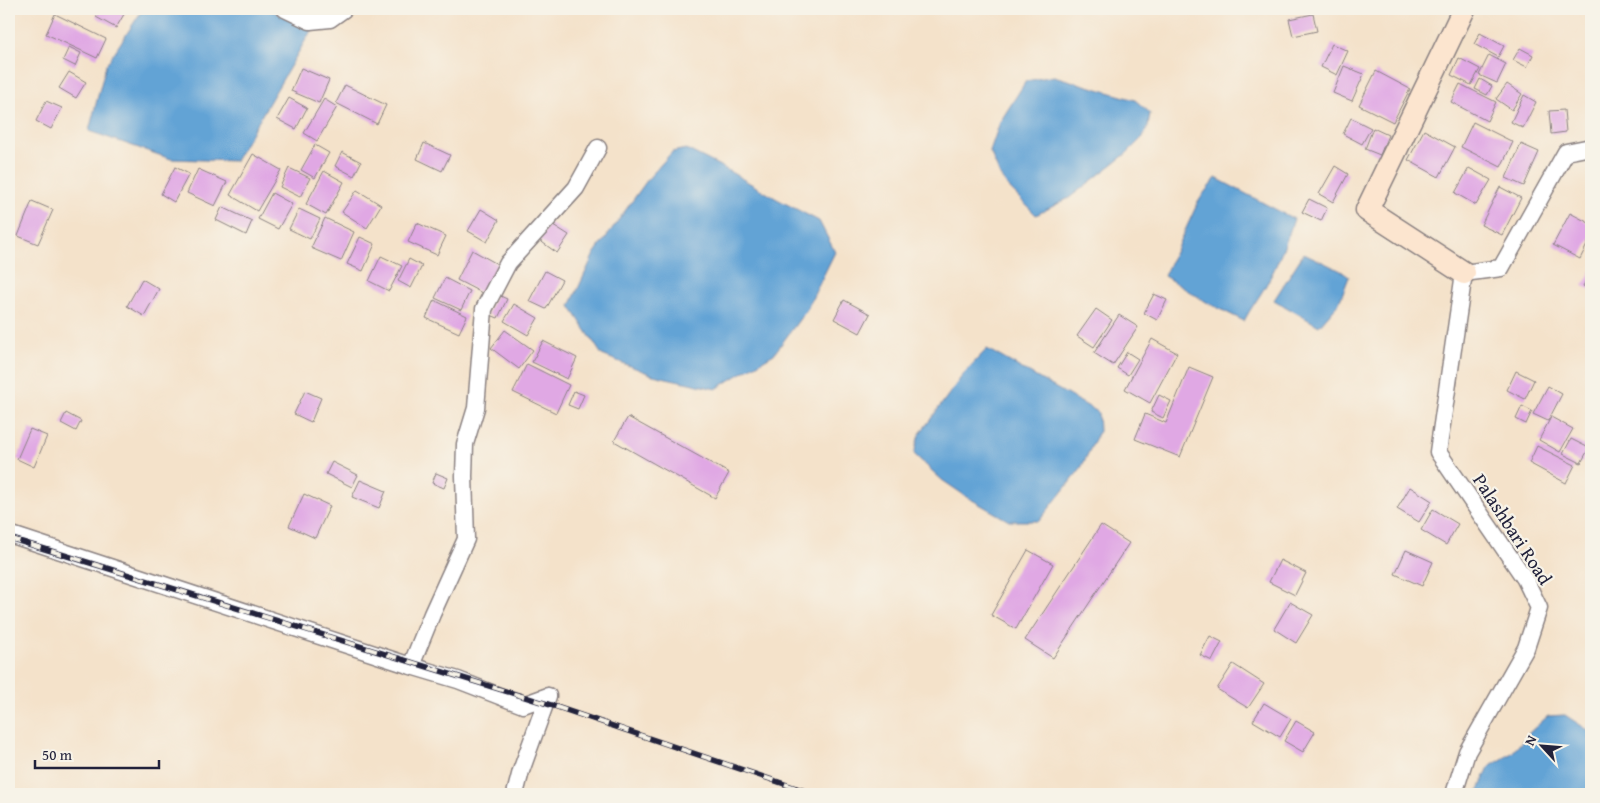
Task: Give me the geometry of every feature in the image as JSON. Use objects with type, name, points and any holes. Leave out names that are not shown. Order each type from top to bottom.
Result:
[{"type":"street","points":[[285,9],[310,21],[330,19],[344,9]]},
{"type":"street","points":[[1464,9],[1367,210],[1464,274],[1501,268],[1566,152],[1591,147]]},
{"type":"street","points":[[411,666],[466,539],[465,444],[476,408],[484,309],[508,263],[576,188],[598,148]]},
{"type":"street","name":"Palashbari Road","points":[[1454,794],[1467,752],[1526,648],[1539,608],[1525,579],[1438,452],[1464,274]]},
{"type":"street","points":[[9,534],[465,682],[523,705],[548,696],[515,794]]},
{"type":"water","points":[[143,9],[268,9],[312,29],[235,161],[171,159],[89,131],[106,65]]},
{"type":"water","points":[[1054,76],[1135,100],[1150,113],[1148,126],[1143,137],[1127,153],[1069,198],[1036,215],[1000,176],[990,151],[1000,122],[1026,81]]},
{"type":"water","points":[[686,149],[819,221],[835,252],[807,309],[774,354],[716,389],[653,375],[602,355],[570,306],[594,254],[648,179],[672,152]]},
{"type":"water","points":[[1216,178],[1294,219],[1273,271],[1244,321],[1208,303],[1164,276],[1200,198]]},
{"type":"water","points":[[1304,253],[1341,271],[1349,277],[1339,303],[1319,326],[1274,300]]},
{"type":"water","points":[[987,349],[1098,412],[1099,431],[1081,468],[1039,521],[1009,521],[942,480],[914,454],[919,435],[965,372]]},
{"type":"water","points":[[1565,715],[1591,732],[1591,794],[1477,794],[1489,767],[1512,753],[1530,732],[1548,716]]},
{"type":"building","points":[[101,9],[127,9],[116,28],[96,17]]},
{"type":"building","points":[[55,14],[106,39],[97,58],[46,34]]},
{"type":"building","points":[[1313,14],[1317,31],[1293,36],[1289,19]]},
{"type":"building","points":[[1480,33],[1504,46],[1498,57],[1474,44]]},
{"type":"building","points":[[1332,44],[1348,51],[1337,75],[1321,67]]},
{"type":"building","points":[[69,47],[81,53],[75,66],[63,60]]},
{"type":"building","points":[[1520,48],[1533,55],[1527,67],[1513,60]]},
{"type":"building","points":[[1489,55],[1506,64],[1497,83],[1479,75]]},
{"type":"building","points":[[1459,58],[1480,69],[1471,85],[1451,75]]},
{"type":"building","points":[[1344,66],[1364,74],[1352,101],[1333,93]]},
{"type":"building","points":[[301,68],[329,80],[319,103],[291,91]]},
{"type":"building","points":[[1376,71],[1410,89],[1393,122],[1359,105]]},
{"type":"building","points":[[69,72],[86,82],[76,98],[59,88]]},
{"type":"building","points":[[1480,79],[1492,86],[1487,95],[1475,89]]},
{"type":"building","points":[[1460,84],[1496,102],[1487,121],[1451,102]]},
{"type":"building","points":[[1507,84],[1522,94],[1512,110],[1496,99]]},
{"type":"building","points":[[345,85],[386,105],[377,124],[336,103]]},
{"type":"building","points":[[1524,95],[1536,102],[1523,128],[1511,122]]},
{"type":"building","points":[[289,98],[307,108],[296,129],[277,119]]},
{"type":"building","points":[[324,99],[337,107],[317,141],[304,133]]},
{"type":"building","points":[[46,101],[62,108],[51,129],[36,121]]},
{"type":"building","points":[[1564,110],[1566,132],[1551,134],[1549,111]]},
{"type":"building","points":[[1351,118],[1371,128],[1362,144],[1343,134]]},
{"type":"building","points":[[1473,122],[1513,142],[1501,167],[1461,147]]},
{"type":"building","points":[[1373,128],[1388,135],[1380,155],[1365,149]]},
{"type":"building","points":[[1424,130],[1455,147],[1439,177],[1408,160]]},
{"type":"building","points":[[424,143],[450,155],[442,171],[417,159]]},
{"type":"building","points":[[1521,144],[1539,152],[1524,186],[1506,178]]},
{"type":"building","points":[[315,145],[329,153],[315,178],[301,170]]},
{"type":"building","points":[[342,152],[361,162],[354,176],[335,166]]},
{"type":"building","points":[[253,154],[281,170],[257,211],[230,195]]},
{"type":"building","points":[[1335,166],[1348,174],[1333,202],[1319,194]]},
{"type":"building","points":[[175,167],[189,174],[174,202],[161,194]]},
{"type":"building","points":[[289,168],[310,178],[300,197],[280,187]]},
{"type":"building","points":[[1469,168],[1491,180],[1476,205],[1455,193]]},
{"type":"building","points":[[198,169],[227,182],[215,206],[187,193]]},
{"type":"building","points":[[324,171],[344,182],[326,215],[306,204]]},
{"type":"building","points":[[1500,187],[1521,198],[1502,235],[1481,225]]},
{"type":"building","points":[[357,190],[381,205],[367,228],[342,212]]},
{"type":"building","points":[[272,193],[292,204],[278,229],[258,219]]},
{"type":"building","points":[[1309,199],[1327,208],[1321,221],[1302,212]]},
{"type":"building","points":[[32,201],[53,210],[38,244],[18,236]]},
{"type":"building","points":[[222,207],[252,221],[246,235],[216,220]]},
{"type":"building","points":[[299,209],[320,219],[310,239],[289,229]]},
{"type":"building","points":[[481,209],[499,220],[487,242],[468,231]]},
{"type":"building","points":[[1570,213],[1591,224],[1591,237],[1580,259],[1553,245]]},
{"type":"building","points":[[325,218],[354,232],[341,261],[311,248]]},
{"type":"building","points":[[417,223],[446,236],[437,255],[408,242]]},
{"type":"building","points":[[550,223],[569,235],[557,253],[539,240]]},
{"type":"building","points":[[360,237],[375,244],[363,271],[347,264]]},
{"type":"building","points":[[472,250],[499,265],[484,294],[457,280]]},
{"type":"building","points":[[381,256],[402,266],[389,291],[369,281]]},
{"type":"building","points":[[409,259],[422,266],[411,288],[398,281]]},
{"type":"building","points":[[545,271],[562,280],[546,309],[529,301]]},
{"type":"building","points":[[1591,271],[1591,290],[1583,286]]},
{"type":"building","points":[[445,278],[470,291],[461,310],[435,298]]},
{"type":"building","points":[[142,279],[159,289],[144,316],[127,306]]},
{"type":"building","points":[[496,294],[507,299],[498,318],[488,314]]},
{"type":"building","points":[[1154,294],[1167,300],[1157,320],[1144,313]]},
{"type":"building","points":[[434,300],[467,316],[459,333],[426,318]]},
{"type":"building","points":[[844,300],[870,314],[860,333],[834,319]]},
{"type":"building","points":[[514,304],[538,318],[528,335],[504,321]]},
{"type":"building","points":[[1096,309],[1112,320],[1094,347],[1077,336]]},
{"type":"building","points":[[1119,315],[1138,327],[1113,365],[1094,353]]},
{"type":"building","points":[[505,330],[533,350],[519,369],[491,348]]},
{"type":"building","points":[[1152,339],[1177,353],[1150,403],[1125,389]]},
{"type":"building","points":[[543,341],[577,358],[567,379],[532,362]]},
{"type":"building","points":[[1127,352],[1138,359],[1128,375],[1117,368]]},
{"type":"building","points":[[527,364],[569,385],[556,413],[513,392]]},
{"type":"building","points":[[1189,367],[1213,377],[1180,457],[1135,439],[1145,414],[1166,423]]},
{"type":"building","points":[[1516,371],[1534,380],[1525,399],[1507,390]]},
{"type":"building","points":[[1548,386],[1562,394],[1548,421],[1533,414]]},
{"type":"building","points":[[305,391],[321,398],[311,422],[294,414]]},
{"type":"building","points":[[574,391],[584,395],[578,409],[568,405]]},
{"type":"building","points":[[1159,395],[1171,401],[1163,418],[1151,412]]},
{"type":"building","points":[[1522,406],[1532,411],[1526,424],[1516,419]]},
{"type":"building","points":[[66,413],[81,421],[76,431],[61,423]]},
{"type":"building","points":[[628,417],[729,473],[715,498],[614,441]]},
{"type":"building","points":[[1551,417],[1573,429],[1560,452],[1539,440]]},
{"type":"building","points":[[30,429],[47,436],[34,467],[17,459]]},
{"type":"building","points":[[1571,439],[1589,448],[1581,463],[1563,454]]},
{"type":"building","points":[[1537,446],[1575,465],[1566,483],[1529,463]]},
{"type":"building","points":[[332,462],[358,475],[352,487],[326,474]]},
{"type":"building","points":[[436,473],[448,478],[444,488],[432,483]]},
{"type":"building","points":[[360,480],[386,491],[379,508],[352,497]]},
{"type":"building","points":[[1410,487],[1432,501],[1419,522],[1397,509]]},
{"type":"building","points":[[304,494],[330,506],[315,538],[289,526]]},
{"type":"building","points":[[1433,509],[1458,524],[1446,545],[1421,530]]},
{"type":"building","points":[[1101,525],[1129,543],[1053,658],[1025,640]]},
{"type":"building","points":[[1028,550],[1053,564],[1016,629],[991,615]]},
{"type":"building","points":[[1406,550],[1433,562],[1422,586],[1395,574]]},
{"type":"building","points":[[1280,560],[1306,573],[1295,595],[1269,582]]},
{"type":"building","points":[[1290,602],[1313,615],[1296,643],[1274,629]]},
{"type":"building","points":[[1210,636],[1222,642],[1212,661],[1200,655]]},
{"type":"building","points":[[1233,664],[1264,684],[1248,708],[1217,689]]},
{"type":"building","points":[[1264,703],[1291,719],[1280,737],[1253,721]]},
{"type":"building","points":[[1296,721],[1315,732],[1303,752],[1284,741]]},
{"type":"railway","points":[[9,538],[554,706],[814,794]]}]
